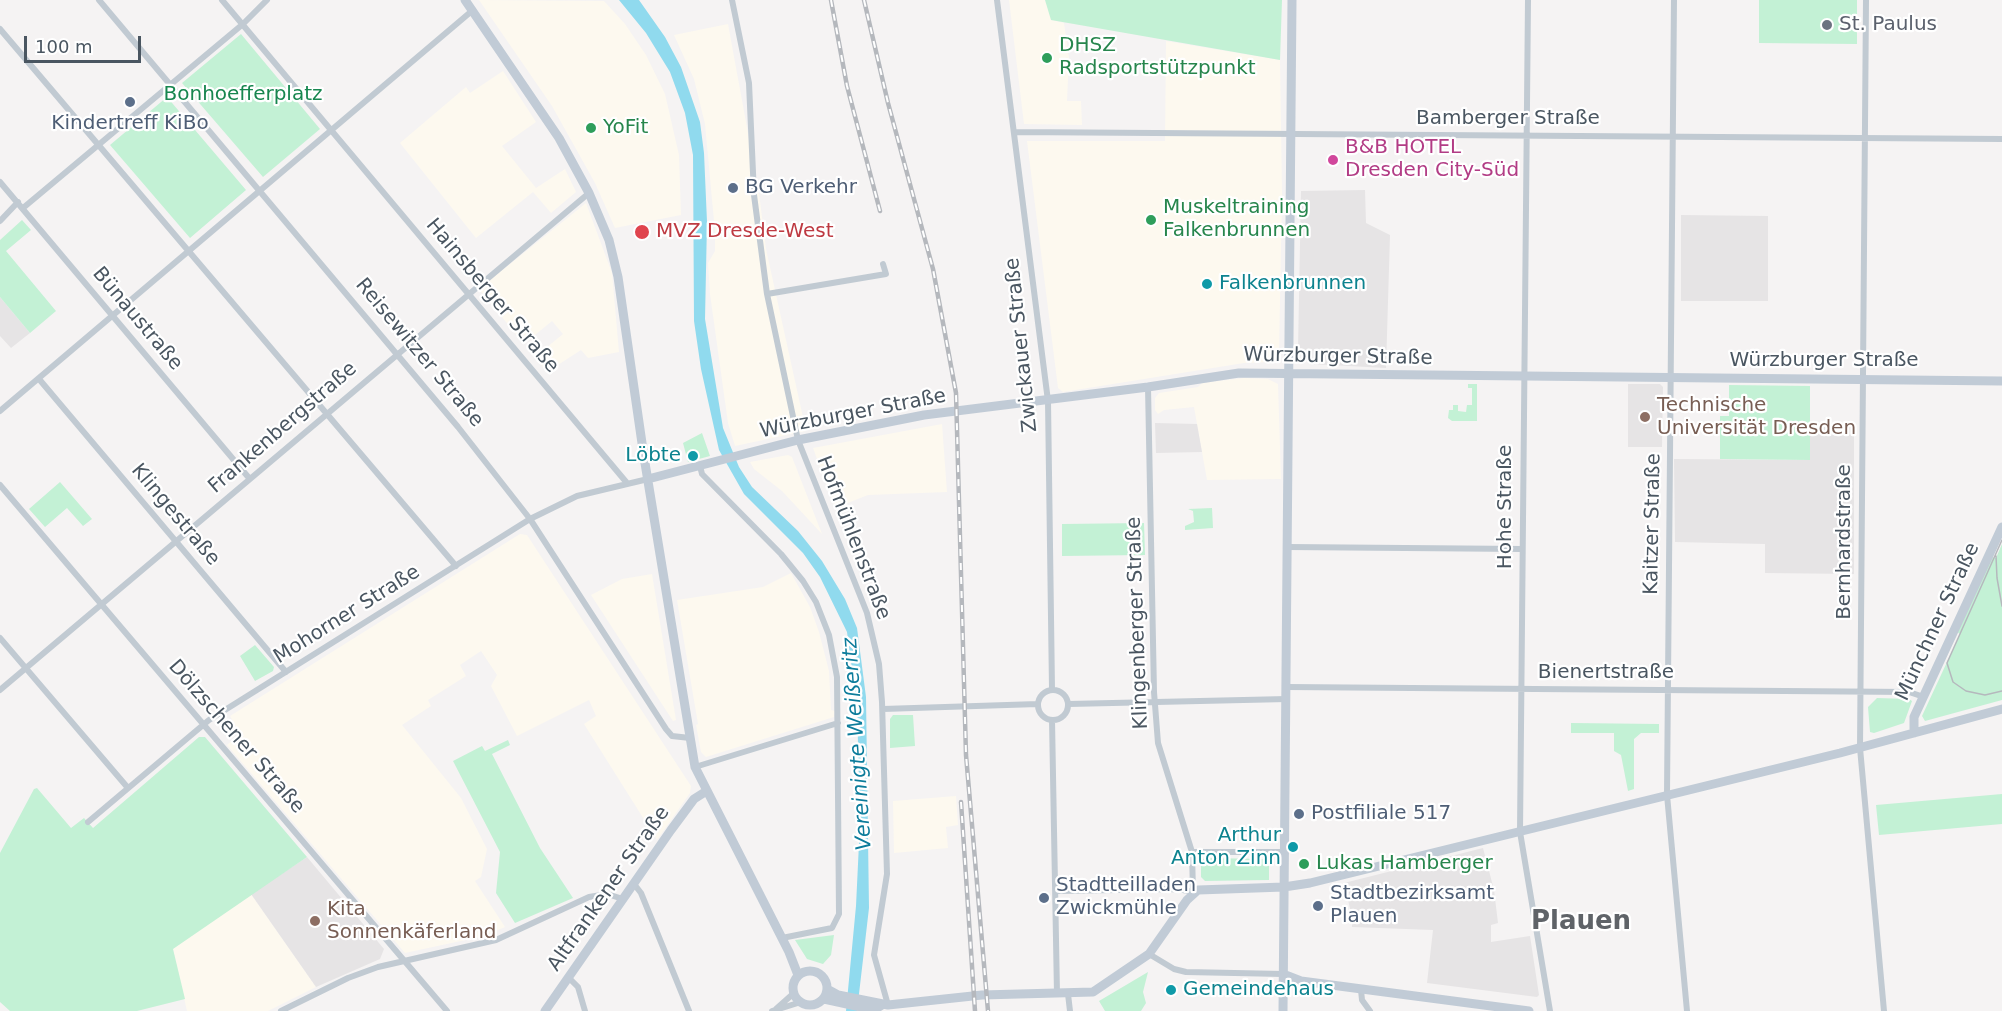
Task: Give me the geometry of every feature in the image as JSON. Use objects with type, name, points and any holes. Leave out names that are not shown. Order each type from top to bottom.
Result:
[{"type":"street","name":"Reisewitzer Straße","points":[[99,0],[398,351],[530,519],[666,729],[672,736],[690,738]]},
{"type":"street","points":[[222,0],[332,130]]},
{"type":"street","points":[[23,208],[243,24],[267,0]]},
{"type":"street","points":[[465,0],[542,111],[589,193],[615,260],[695,767],[705,792],[786,936],[789,952],[802,973]]},
{"type":"street","name":"Hofmühlenstraße","points":[[732,0],[748,83],[754,195],[767,294],[798,440],[867,614],[879,664],[883,708],[886,874],[874,955],[885,1005]]},
{"type":"street","name":"Zwickauer Straße","points":[[997,0],[1048,401],[1052,689]]},
{"type":"street","points":[[1283,1011],[1292,0]]},
{"type":"street","name":"Hohe Straße","points":[[1527,0],[1520,832],[1550,1011]]},
{"type":"street","name":"Kaitzer Straße","points":[[1674,0],[1667,795],[1687,1011]]},
{"type":"street","name":"Bernhardstraße","points":[[1866,0],[1860,748],[1884,1011]]},
{"type":"street","points":[[0,411],[473,10]]},
{"type":"street","points":[[0,29],[456,566]]},
{"type":"street","name":"Hainsberger Straße","points":[[332,130],[627,483]]},
{"type":"street","name":"Bamberger Straße","points":[[1014,132],[2002,139]]},
{"type":"street","name":"Bünaustraße","points":[[0,182],[249,478]]},
{"type":"street","name":"Frankenbergstraße","points":[[0,690],[398,351],[589,193]]},
{"type":"street","points":[[0,221],[18,202]]},
{"type":"street","points":[[767,294],[886,274],[883,264]]},
{"type":"street","name":"Würzburger Straße","points":[[648,479],[798,440],[924,415],[1048,401],[1239,373],[2002,381]]},
{"type":"street","name":"Klingestraße","points":[[39,379],[286,672]]},
{"type":"street","name":"Klingenberger Straße","points":[[1148,387],[1158,744],[1192,852],[1193,892]]},
{"type":"street","points":[[700,466],[702,474],[781,554],[816,602],[829,635],[837,677],[841,890],[838,921],[832,928],[786,936]]},
{"type":"street","name":"Mohorner Straße","points":[[88,822],[203,725],[530,519],[577,496],[648,479]]},
{"type":"street","name":"Dölzschener Straße","points":[[0,485],[447,1011]]},
{"type":"street","name":"Münchner Straße","points":[[1914,733],[1914,717],[2002,527]]},
{"type":"street","points":[[1288,547],[1522,549]]},
{"type":"street","points":[[0,638],[128,788]]},
{"type":"street","name":"Bienertstraße","points":[[1287,687],[1909,692],[1924,697]]},
{"type":"street","points":[[1052,689],[1064,693],[1069,704],[1064,716],[1052,720],[1042,715],[1038,704],[1043,694],[1052,689]]},
{"type":"street","points":[[1069,704],[1287,699]]},
{"type":"street","points":[[883,708],[1038,704]]},
{"type":"street","points":[[1056,891],[1178,889],[1193,892],[1204,889],[1284,887],[1520,832],[1860,748],[2002,708]]},
{"type":"street","points":[[1052,720],[1057,994]]},
{"type":"street","points":[[695,767],[838,723]]},
{"type":"street","name":"Altfrankener Straße","points":[[545,1011],[694,800],[705,792]]},
{"type":"street","points":[[1192,852],[1285,852]]},
{"type":"street","points":[[634,884],[640,891],[689,1011]]},
{"type":"street","points":[[774,1010],[808,1006],[826,999],[866,1005],[874,1010],[885,1005],[982,995],[1068,994],[1097,990],[1149,954],[1193,892]]},
{"type":"street","points":[[281,1011],[348,978],[405,961],[496,940],[598,894],[615,895],[623,899]]},
{"type":"street","points":[[1149,954],[1174,969],[1198,973],[1283,974],[1301,981],[1528,1011]]},
{"type":"street","points":[[802,973],[818,972],[823,976],[826,999]]},
{"type":"street","points":[[802,973],[793,986],[794,993],[808,1006]]},
{"type":"street","points":[[568,977],[578,987],[585,1011]]},
{"type":"street","points":[[1361,990],[1362,1000],[1370,1011]]},
{"type":"street","points":[[774,1010],[794,993]]},
{"type":"street","points":[[1068,994],[1070,1011]]},
{"type":"shaded area","points":[[479,0],[604,1],[625,24],[646,55],[665,94],[679,155],[681,215],[615,228],[595,183],[552,106]]},
{"type":"shaded area","points":[[1009,0],[1045,0],[1052,20],[1064,23],[1069,58],[1067,101],[1081,101],[1082,125],[1024,124]]},
{"type":"shaded area","points":[[728,24],[759,193],[766,249],[806,431],[735,446],[728,423],[710,294],[708,263],[715,251],[715,232],[705,124],[694,79],[674,35]]},
{"type":"shaded area","points":[[1166,41],[1280,60],[1282,194],[1279,354],[1270,362],[1244,363],[1063,392],[1058,388],[1027,141],[1165,141]]},
{"type":"shaded area","points":[[503,71],[536,122],[502,146],[536,188],[565,169],[576,192],[551,213],[533,192],[476,238],[400,143],[466,87],[470,93]]},
{"type":"shaded area","points":[[1365,190],[1366,223],[1390,235],[1386,368],[1311,364],[1298,350],[1301,191]]},
{"type":"shaded area","points":[[586,203],[612,273],[619,352],[588,358],[581,350],[547,372],[535,357],[563,334],[552,321],[524,344],[479,289]]},
{"type":"shaded area","points":[[1681,215],[1768,216],[1768,301],[1681,301]]},
{"type":"shaded area","points":[[0,297],[30,333],[11,348],[0,336]]},
{"type":"shaded area","points":[[1244,378],[1268,379],[1278,384],[1281,479],[1207,480],[1194,407],[1164,410],[1158,414],[1155,410],[1155,398],[1159,393],[1198,387],[1202,383]]},
{"type":"shaded area","name":"Technische Universität Dresden","points":[[1628,384],[1660,384],[1663,387],[1662,447],[1628,447]]},
{"type":"shaded area","points":[[1155,423],[1197,424],[1202,452],[1156,453]]},
{"type":"shaded area","points":[[1810,423],[1854,424],[1854,574],[1765,573],[1765,544],[1675,542],[1674,459],[1810,460]]},
{"type":"shaded area","points":[[942,424],[947,492],[868,495],[835,508],[813,448]]},
{"type":"shaded area","points":[[788,455],[792,457],[822,534],[782,491],[754,469],[750,462]]},
{"type":"shaded area","points":[[520,534],[527,535],[691,786],[690,793],[657,840],[584,724],[596,716],[589,700],[517,736],[491,686],[497,675],[481,651],[460,665],[466,676],[428,700],[431,706],[402,725],[461,798],[487,849],[481,877],[475,881],[505,927],[484,936],[405,953],[227,745],[240,734],[230,716]]},
{"type":"shaded area","points":[[791,573],[810,607],[819,632],[829,671],[831,710],[835,711],[834,717],[706,757],[701,752],[696,725],[698,724],[677,600],[763,587]]},
{"type":"shaded area","points":[[652,574],[676,720],[673,721],[591,595],[622,579]]},
{"type":"shaded area","points":[[956,796],[958,825],[946,827],[948,848],[894,853],[893,801]]},
{"type":"shaded area","points":[[1483,848],[1494,890],[1498,923],[1491,925],[1491,942],[1530,936],[1539,995],[1537,997],[1427,983],[1433,930],[1352,927],[1344,883]]},
{"type":"shaded area","name":"Kita Sonnenkäferland","points":[[307,857],[384,949],[380,959],[316,987],[251,894]]},
{"type":"shaded area","points":[[251,894],[316,987],[268,1011],[187,1011],[173,949]]},
{"type":"green space","points":[[1045,0],[1282,0],[1280,60],[1051,20]]},
{"type":"green space","points":[[1759,0],[1857,0],[1857,44],[1759,43]]},
{"type":"green space","name":"Bonhoefferplatz","points":[[241,34],[320,129],[263,177],[182,83]]},
{"type":"green space","name":"Bonhoefferplatz","points":[[167,97],[246,190],[190,238],[110,145]]},
{"type":"green space","points":[[22,220],[31,230],[6,251],[56,311],[30,333],[0,297],[0,240]]},
{"type":"green space","points":[[1468,384],[1477,384],[1477,421],[1452,421],[1448,418],[1449,410],[1453,410],[1453,405],[1458,405],[1458,411],[1466,412],[1467,405],[1472,405],[1472,388],[1468,388]]},
{"type":"green space","points":[[1729,385],[1810,386],[1810,460],[1720,459],[1720,416],[1729,416]]},
{"type":"green space","points":[[702,433],[710,456],[688,462],[683,443]]},
{"type":"green space","points":[[60,482],[92,519],[83,526],[67,508],[45,527],[29,509]]},
{"type":"green space","points":[[1212,508],[1213,528],[1185,530],[1185,526],[1194,522],[1193,511],[1188,509]]},
{"type":"green space","points":[[1144,523],[1145,555],[1062,556],[1062,524]]},
{"type":"green space","points":[[2002,544],[2002,700],[1925,721],[1922,716],[1960,634],[1957,632],[1992,557],[1996,558]]},
{"type":"green space","points":[[255,645],[274,667],[273,671],[255,681],[240,656]]},
{"type":"green space","points":[[1877,698],[1912,701],[1904,723],[1874,733],[1870,732],[1868,707]]},
{"type":"green space","points":[[893,715],[913,715],[915,746],[890,748],[890,719]]},
{"type":"green space","points":[[1571,723],[1659,724],[1659,733],[1641,733],[1634,739],[1634,789],[1628,791],[1621,755],[1614,751],[1614,733],[1571,733]]},
{"type":"green space","points":[[199,737],[205,737],[307,857],[173,949],[185,999],[137,1011],[10,1011],[0,1002],[0,853],[34,789],[37,788],[71,828],[84,818],[93,828]]},
{"type":"green space","points":[[508,740],[510,745],[492,754],[540,848],[573,898],[515,923],[496,893],[500,852],[453,761],[482,746],[485,751]]},
{"type":"green space","points":[[2002,794],[2002,824],[1879,835],[1876,805]]},
{"type":"green space","points":[[1204,858],[1269,859],[1269,880],[1205,881],[1201,877],[1201,862]]},
{"type":"green space","points":[[834,935],[831,955],[823,964],[807,959],[795,940]]},
{"type":"green space","points":[[1148,972],[1143,992],[1146,1003],[1141,1011],[1105,1011],[1099,1001]]},
{"type":"water","name":"Vereinigte Weißeritz","points":[[619,0],[639,0],[665,37],[681,67],[700,122],[704,153],[707,222],[705,319],[723,428],[739,467],[752,487],[798,531],[822,561],[845,599],[857,628],[866,697],[869,908],[857,1011],[846,1011],[856,906],[860,822],[857,705],[847,632],[820,577],[803,553],[744,494],[719,450],[701,369],[694,321],[693,155],[685,113],[670,72],[646,33]]},
{"type":"tram line","points":[[2002,540],[1947,663],[1953,682],[1966,691],[1985,695],[2002,691]]},
{"type":"tram line","points":[[1996,556],[2002,606]]},
{"type":"railway","points":[[831,0],[847,86],[880,211]]},
{"type":"railway","points":[[864,0],[888,103],[933,269],[956,393],[966,755],[988,1011]]},
{"type":"railway","points":[[961,802],[975,1011]]},
{"type":"place","name":"St. Paulus","points":[[1827,25]]},
{"type":"place","name":"DHSZ Radsportstützpunkt","points":[[1047,58]]},
{"type":"place","name":"Kindertreff KiBo","points":[[130,102]]},
{"type":"place","name":"YoFit","points":[[591,128]]},
{"type":"place","name":"B&B HOTEL Dresden City-Süd","points":[[1333,160]]},
{"type":"place","name":"BG Verkehr","points":[[733,188]]},
{"type":"place","name":"Muskeltraining Falkenbrunnen","points":[[1151,220]]},
{"type":"place","name":"MVZ Dresde-West","points":[[642,232]]},
{"type":"place","name":"Falkenbrunnen","points":[[1207,284]]},
{"type":"place","name":"Technische Universität Dresden","points":[[1645,417]]},
{"type":"place","name":"Löbte","points":[[693,456]]},
{"type":"place","name":"Postfiliale 517","points":[[1299,814]]},
{"type":"place","name":"Arthur Anton Zinn","points":[[1293,847]]},
{"type":"place","name":"Lukas Hamberger","points":[[1304,864]]},
{"type":"place","name":"Stadtteilladen Zwickmühle","points":[[1044,898]]},
{"type":"place","name":"Stadtbezirksamt Plauen","points":[[1318,906]]},
{"type":"place","name":"Kita Sonnenkäferland","points":[[315,921]]},
{"type":"place","name":"Gemeindehaus","points":[[1171,990]]},
{"type":"district","name":"Plauen","points":[[1581,922]]}]
